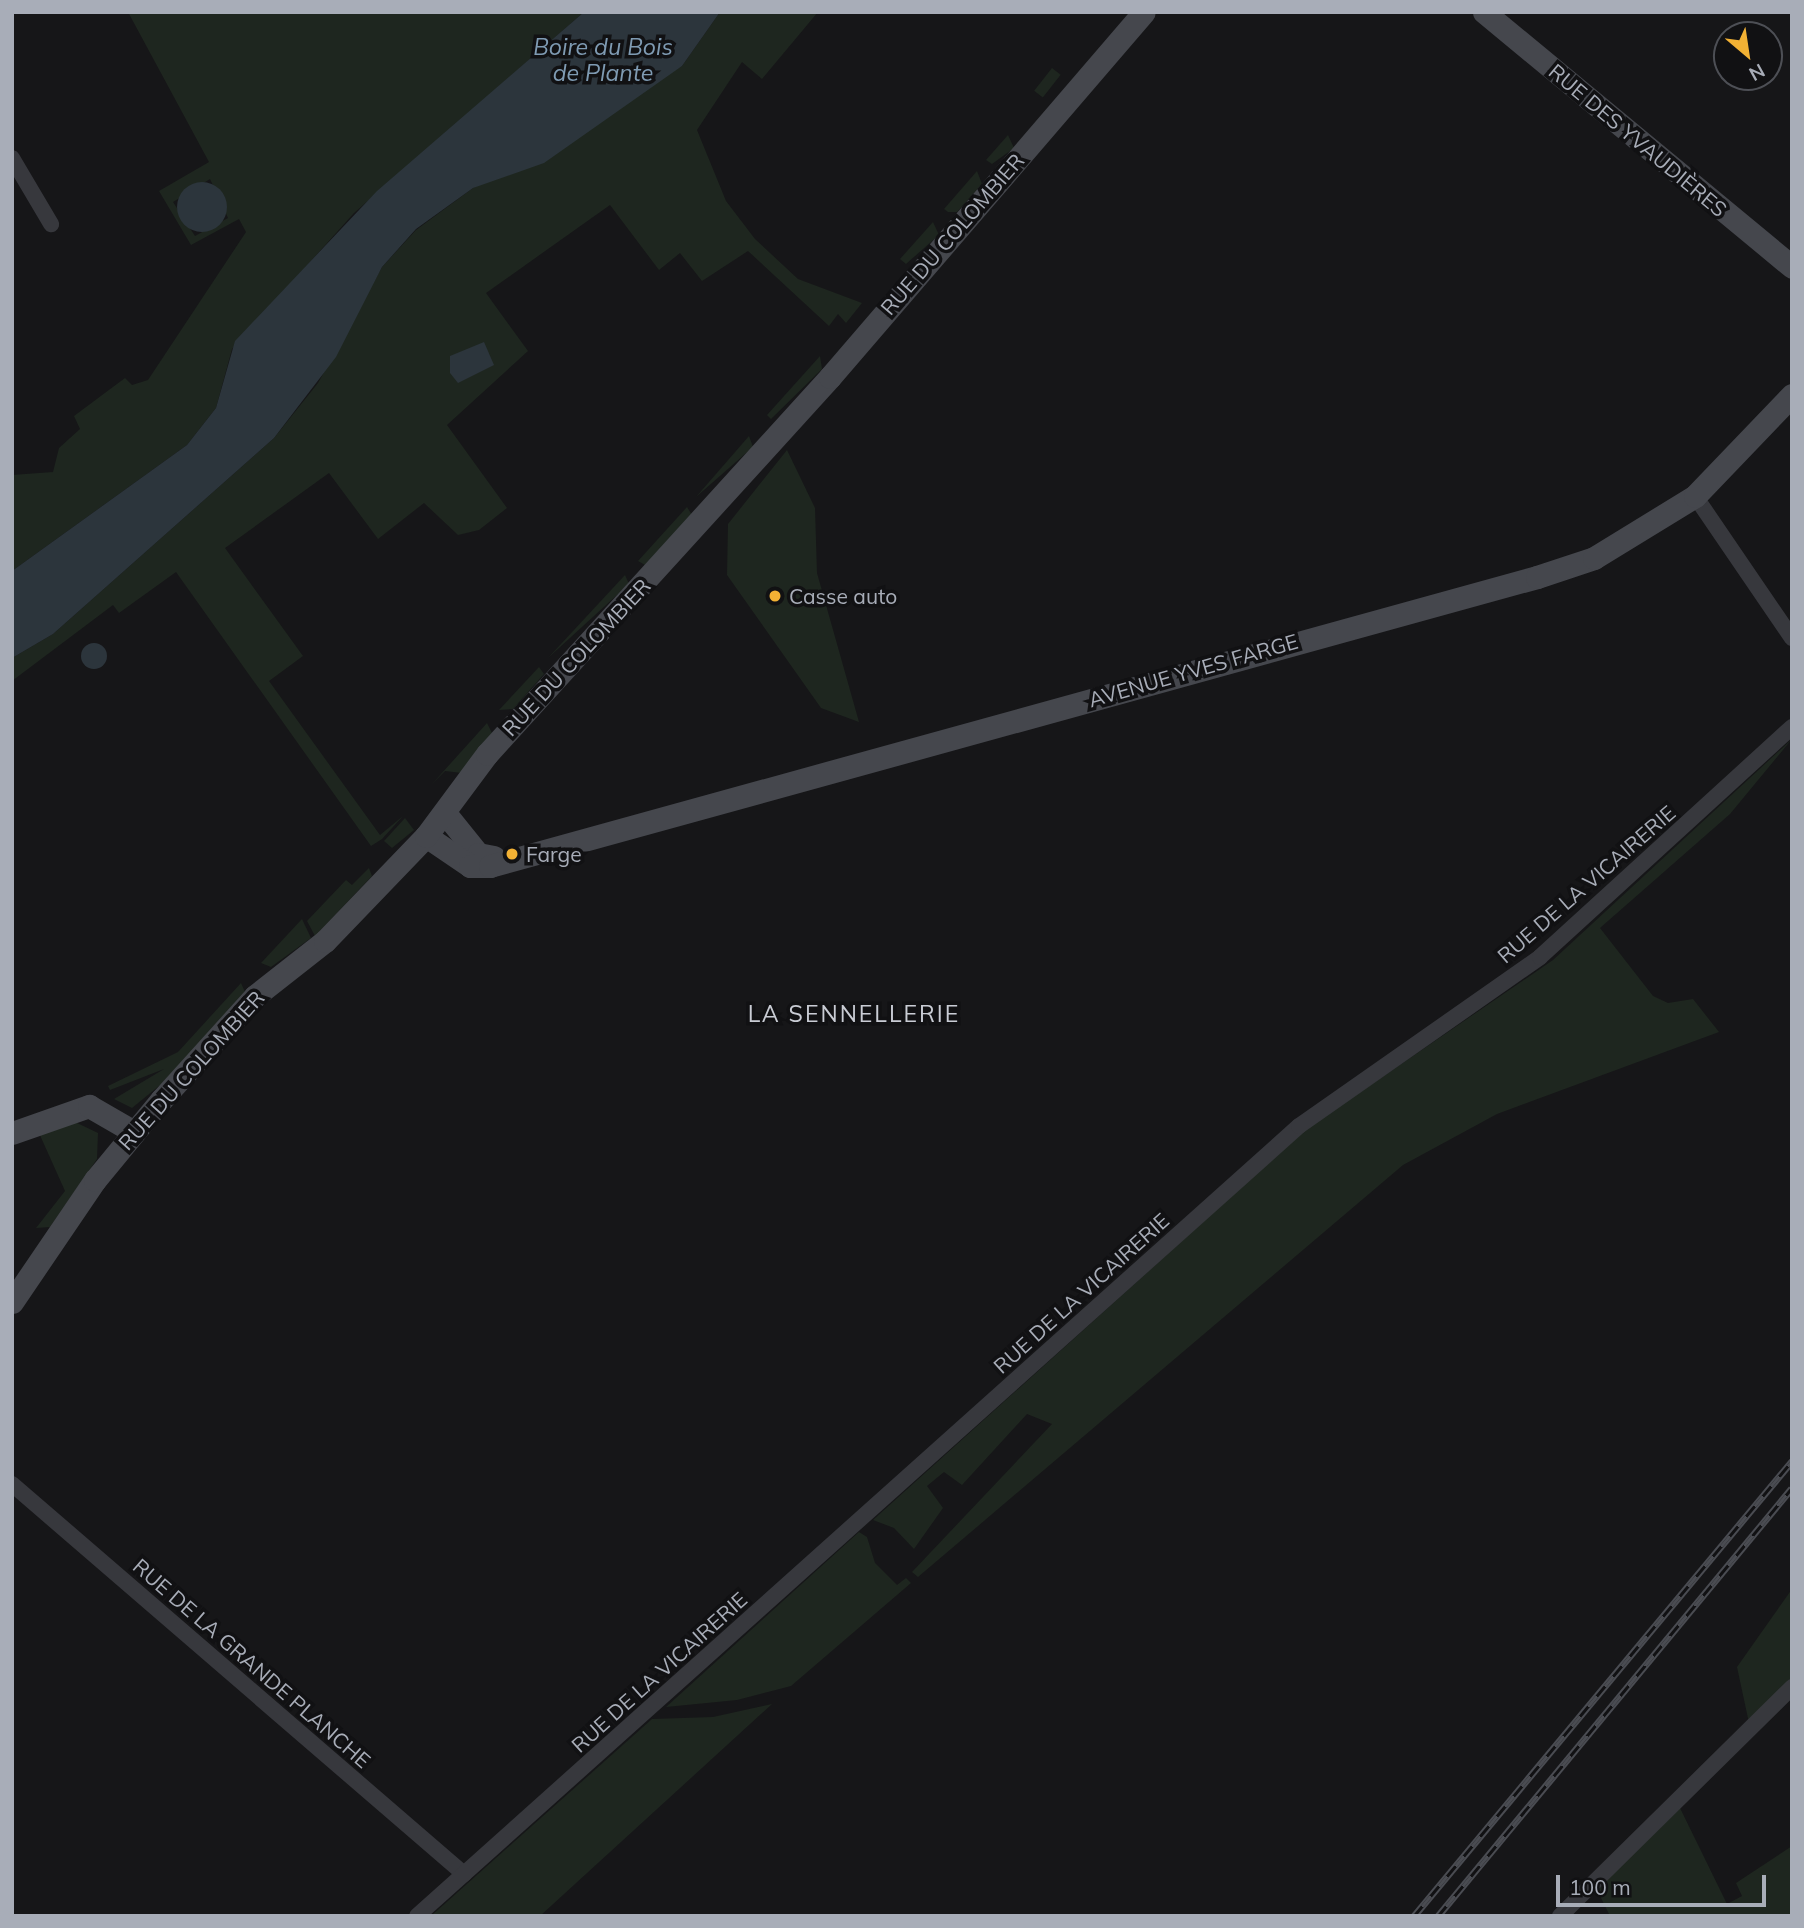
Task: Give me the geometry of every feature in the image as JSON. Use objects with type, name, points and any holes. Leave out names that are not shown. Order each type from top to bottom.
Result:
[{"type":"street","name":"RUE DU COLOMBIER","points":[[12,1301],[129,1137],[256,996],[296,958],[325,941],[426,836],[486,754],[830,377],[1144,12]]},
{"type":"street","name":"RUE DES YVAUDIÈRES","points":[[1484,12],[1792,267]]},
{"type":"street","points":[[12,158],[51,224]]},
{"type":"street","name":"AVENUE YVES FARGE","points":[[426,836],[479,868],[1537,577],[1594,558],[1695,496],[1792,395]]},
{"type":"street","points":[[1695,496],[1792,638]]},
{"type":"street","name":"RUE DE LA VICAIRERIE","points":[[417,1916],[1299,1126],[1540,957],[1792,727]]},
{"type":"street","name":"AVENUE YVES FARGE","points":[[445,813],[487,858],[542,850]]},
{"type":"street","points":[[12,1133],[74,1112],[98,1107],[129,1137]]},
{"type":"street","name":"RUE DE LA GRANDE PLANCHE","points":[[12,1484],[464,1874]]},
{"type":"street","points":[[1560,1916],[1792,1687]]},
{"type":"shaded area","points":[[128,12],[584,12],[354,213],[232,349],[216,408],[187,445],[12,571],[12,475],[53,472],[59,448],[80,429],[74,416],[125,378],[132,385],[148,380],[246,232],[239,219],[191,245],[159,191],[209,162]],"holes":[[[210,179],[228,218],[195,236],[173,202]]]},
{"type":"shaded area","points":[[720,12],[818,12],[762,79],[742,62],[697,130],[726,201],[755,239],[798,279],[862,303],[846,323],[838,314],[829,326],[748,251],[702,281],[680,253],[659,270],[610,205],[486,293],[528,351],[447,425],[507,508],[479,530],[458,535],[424,503],[378,539],[329,473],[225,548],[303,656],[269,681],[380,835],[403,816],[382,839],[371,846],[176,572],[119,613],[113,605],[12,681],[12,658],[53,634],[274,438],[318,383],[382,267],[416,230],[473,188],[682,66]]},
{"type":"shaded area","points":[[1052,68],[1061,75],[1043,98],[1034,91]]},
{"type":"shaded area","points":[[1008,135],[1014,148],[992,164],[986,160]]},
{"type":"shaded area","points":[[977,171],[982,184],[957,212],[944,209]]},
{"type":"shaded area","points":[[933,222],[939,235],[906,264],[900,259]]},
{"type":"shaded area","points":[[820,356],[822,369],[771,419],[767,415]]},
{"type":"shaded area","points":[[749,436],[753,447],[696,497]]},
{"type":"shaded area","points":[[787,450],[815,508],[817,573],[859,722],[821,708],[727,575],[728,524]]},
{"type":"shaded area","points":[[687,507],[692,515],[645,565],[638,561]]},
{"type":"shaded area","points":[[625,575],[629,584],[548,658]]},
{"type":"shaded area","points":[[539,667],[544,674],[513,709],[499,710]]},
{"type":"shaded area","points":[[487,723],[492,733],[462,773],[445,771],[432,784]]},
{"type":"shaded area","points":[[1792,739],[1730,814],[1600,928],[1653,996],[1668,1003],[1693,999],[1719,1032],[1497,1114],[1403,1165],[918,1577],[912,1572],[1052,1424],[1027,1414],[962,1485],[944,1472],[927,1486],[943,1508],[914,1549],[894,1528],[873,1520],[1305,1130],[1553,960]]},
{"type":"shaded area","points":[[405,818],[414,830],[392,848],[384,841]]},
{"type":"shaded area","points":[[369,868],[372,876],[315,936],[307,921],[346,880],[352,885]]},
{"type":"shaded area","points":[[302,919],[311,938],[271,967],[261,963]]},
{"type":"shaded area","points":[[241,983],[245,992],[165,1081],[132,1108],[114,1099],[164,1069],[110,1090],[108,1086],[178,1052]]},
{"type":"shaded area","points":[[75,1122],[98,1133],[97,1159],[50,1227],[36,1228],[65,1191],[39,1133]]},
{"type":"shaded area","points":[[859,1532],[867,1537],[875,1563],[897,1585],[906,1578],[911,1583],[791,1686],[737,1700],[666,1707]]},
{"type":"shaded area","points":[[1792,1589],[1792,1680],[1749,1723],[1737,1667]]},
{"type":"shaded area","points":[[772,1704],[540,1916],[431,1916],[652,1719],[713,1717]]},
{"type":"shaded area","points":[[1680,1808],[1727,1904],[1742,1896],[1736,1883],[1792,1846],[1792,1916],[1610,1916],[1597,1890]]},
{"type":"water","name":"Boire du Bois de Plante","points":[[584,12],[720,12],[682,66],[544,163],[473,188],[416,229],[382,267],[336,357],[274,438],[53,634],[12,658],[12,571],[187,445],[216,408],[235,341],[377,191]]},
{"type":"water","points":[[202,182],[220,189],[227,207],[220,225],[202,232],[184,225],[177,207],[184,189]]},
{"type":"water","points":[[484,342],[494,365],[458,383],[450,373],[450,356]]},
{"type":"water","points":[[94,643],[104,646],[107,656],[104,666],[94,669],[84,666],[81,656],[84,646]]},
{"type":"railway","points":[[1414,1916],[1792,1461]]},
{"type":"railway","points":[[1438,1916],[1792,1488]]},
{"type":"place","name":"Casse auto","points":[[775,596]]},
{"type":"place","name":"Farge","points":[[512,854]]},
{"type":"district","name":"LA SENNELLERIE","points":[[854,1014]]}]
